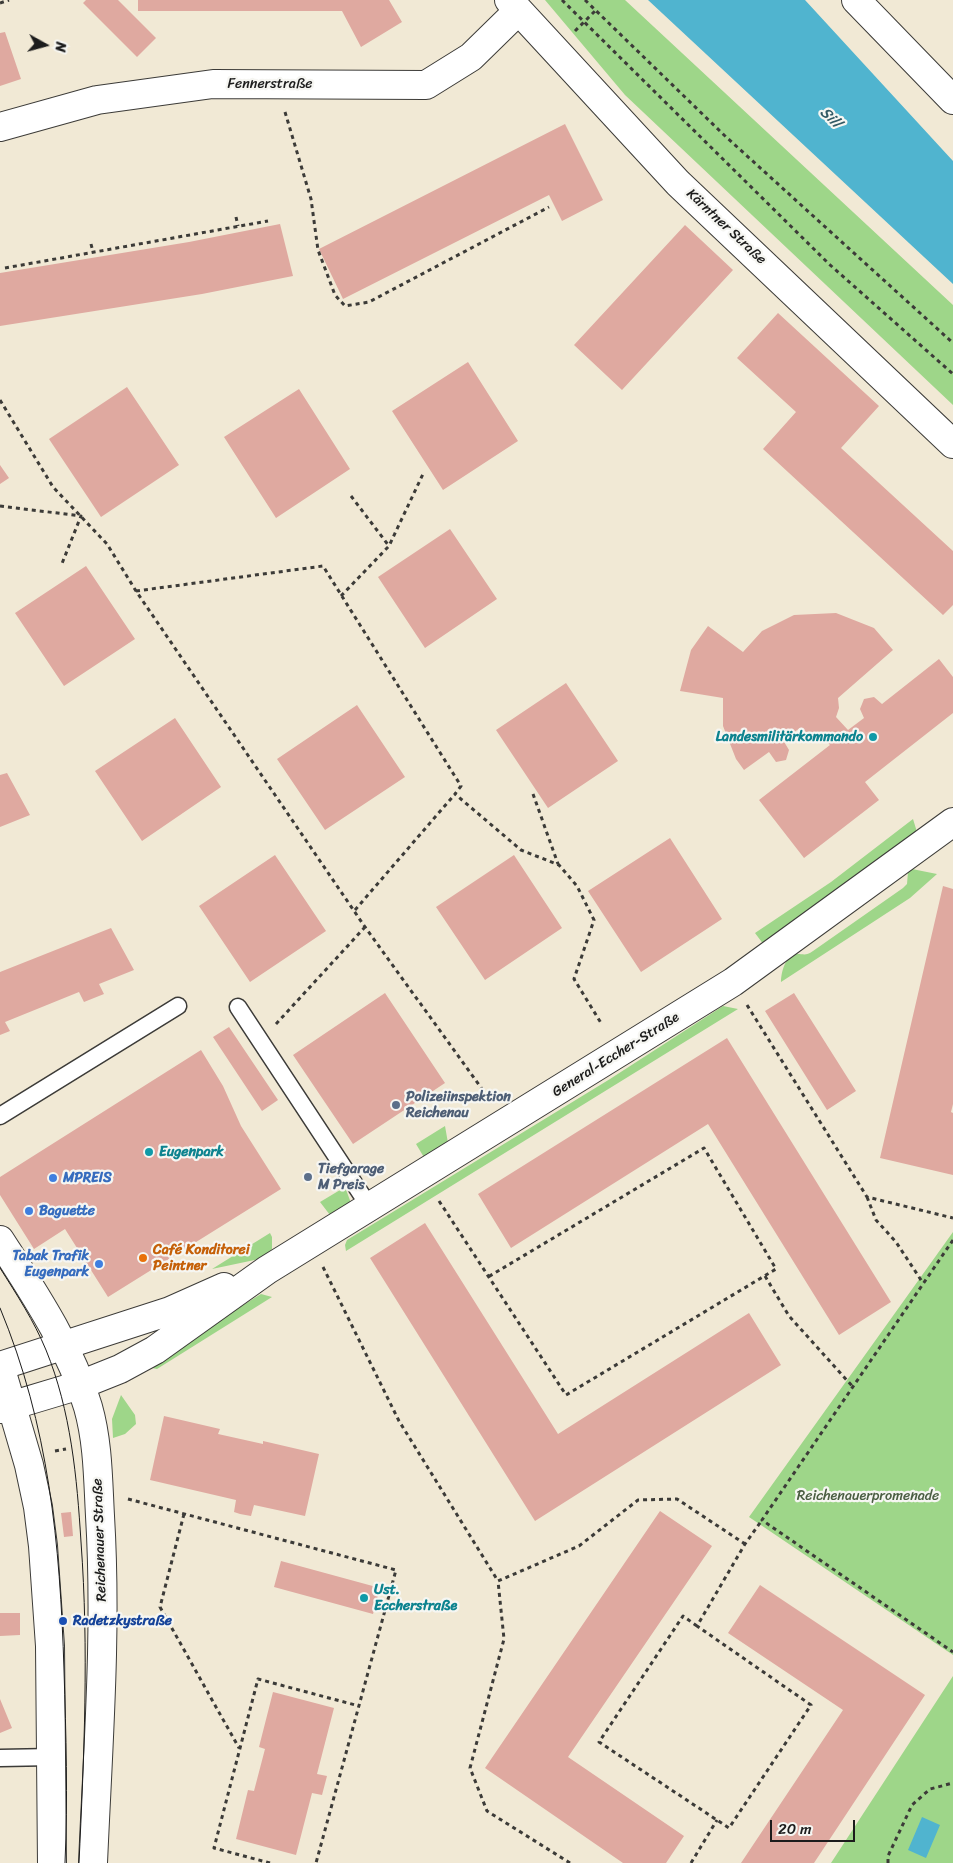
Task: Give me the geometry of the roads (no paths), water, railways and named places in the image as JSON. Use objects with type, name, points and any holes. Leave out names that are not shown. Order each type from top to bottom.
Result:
[{"type":"street","points":[[856,0],[953,100]]},
{"type":"street","name":"Fennerstraße","points":[[0,128],[97,100],[213,84],[426,86],[471,57],[513,6]]},
{"type":"street","name":"Kärntner Straße","points":[[513,6],[678,183],[953,444]]},
{"type":"street","name":"General-Eccher-Straße","points":[[6,1407],[80,1385],[120,1369],[155,1350],[267,1270],[312,1244],[369,1206],[507,1123],[733,982],[953,822]]},
{"type":"street","name":"Reichenauer Straße","points":[[0,1240],[44,1309],[63,1346],[88,1407],[96,1446],[103,1575],[100,1736],[93,1863]]},
{"type":"street","name":"General-Eccher-Straße","points":[[0,1366],[170,1311],[267,1270]]},
{"type":"street","points":[[0,1366],[6,1407],[30,1473],[42,1537],[50,1646],[53,1757],[52,1863]]},
{"type":"lane","points":[[0,1116],[178,1006]]},
{"type":"lane","points":[[238,1008],[369,1206]]},
{"type":"lane","points":[[0,1758],[53,1757]]},
{"type":"water","name":"Sill","points":[[648,0],[805,0],[953,161],[953,284]]},
{"type":"water","points":[[922,1817],[940,1825],[926,1858],[908,1850]]},
{"type":"tram line","points":[[0,1268],[31,1318],[55,1373],[67,1421],[75,1469],[85,1623],[84,1743],[79,1863]]},
{"type":"tram line","points":[[0,1308],[17,1352],[30,1396],[41,1441],[55,1531],[65,1694],[67,1791],[65,1863]]},
{"type":"place","name":"Landesmilitärkommando","points":[[873,737]]},
{"type":"place","name":"Polizeiinspektion Reichenau","points":[[396,1105]]},
{"type":"place","name":"Eugenpark","points":[[149,1152]]},
{"type":"place","name":"Tiefgarage M Preis","points":[[308,1177]]},
{"type":"place","name":"MPREIS","points":[[53,1178]]},
{"type":"place","name":"Baguette","points":[[29,1211]]},
{"type":"place","name":"Café Konditorei Peintner","points":[[143,1258]]},
{"type":"place","name":"Tabak Trafik Eugenpark","points":[[99,1264]]},
{"type":"place","name":"Ust. Eccherstraße","points":[[364,1598]]},
{"type":"place","name":"Radetzkystraße","points":[[63,1621]]},
{"type":"park label","name":"Reichenauerpromenade","points":[[868,1496]]}]
